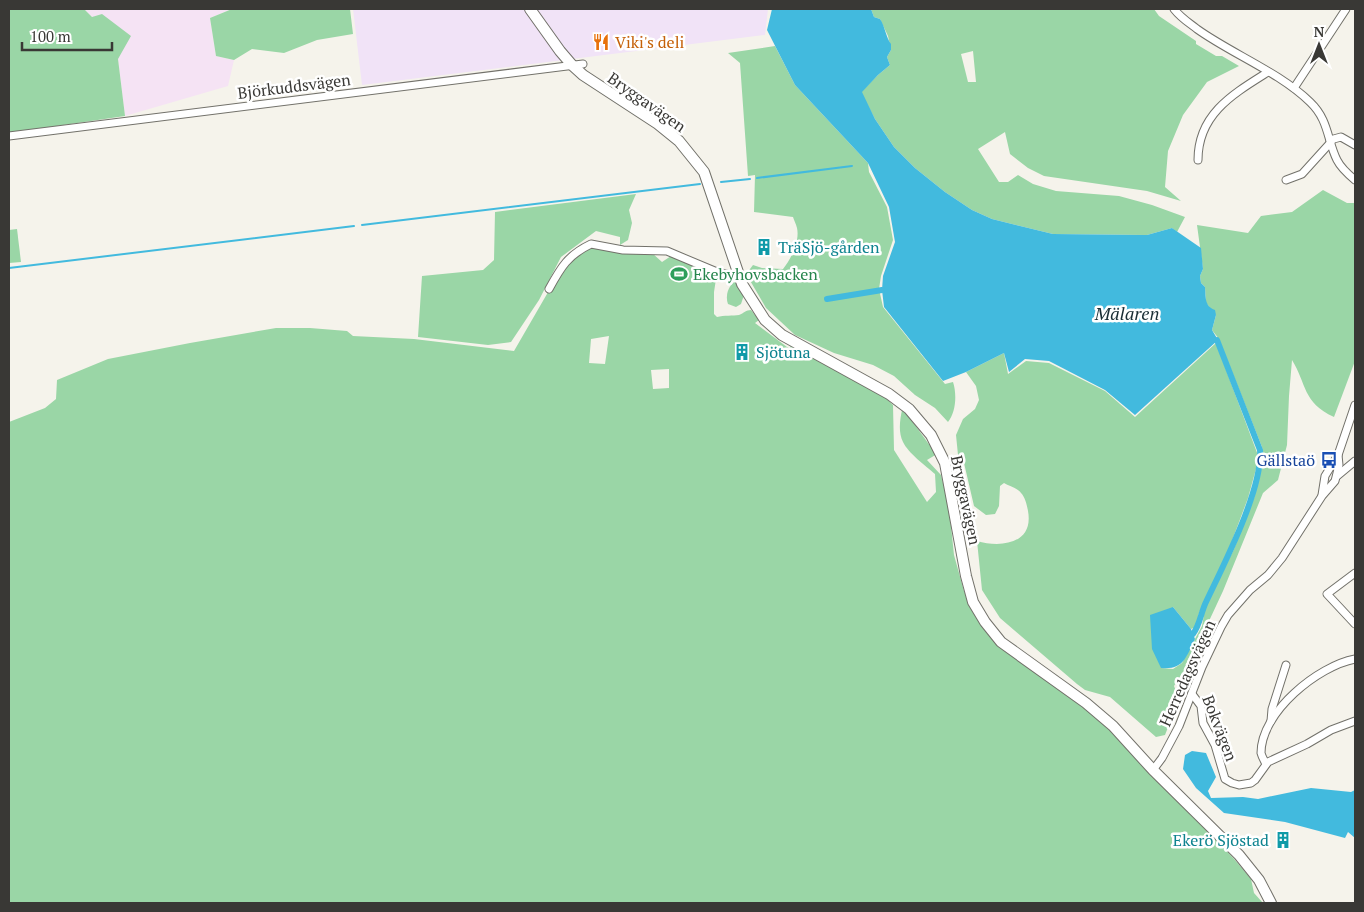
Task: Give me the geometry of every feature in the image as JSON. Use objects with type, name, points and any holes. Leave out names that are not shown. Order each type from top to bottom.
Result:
[{"type":"main road","name":"Bryggavägen","points":[[530,9],[572,65],[583,75],[658,124],[679,141],[704,172],[742,284],[765,320],[782,336],[890,394],[920,420],[932,435],[945,463],[966,576],[973,602],[985,622],[1001,642],[1086,703],[1114,726],[1153,770],[1239,855],[1259,880],[1271,903]]},
{"type":"street","points":[[1174,9],[1184,20],[1208,37],[1294,88],[1311,103],[1320,113],[1325,123],[1336,159],[1355,180]]},
{"type":"street","points":[[1294,88],[1346,9]]},
{"type":"street","name":"Björkuddsvägen","points":[[9,136],[583,64]]},
{"type":"street","points":[[1198,160],[1198,147],[1202,133],[1220,106],[1235,92],[1268,72]]},
{"type":"street","points":[[1286,180],[1302,174],[1330,141],[1341,137],[1355,144]]},
{"type":"street","points":[[549,288],[571,255],[591,244],[623,250],[667,251],[717,272],[730,275],[738,272]]},
{"type":"street","name":"Herredagsvägen","points":[[1322,496],[1326,476],[1338,455],[1355,405]]},
{"type":"street","name":"Herredagsvägen","points":[[1153,770],[1162,758],[1179,726],[1202,666],[1228,615],[1250,590],[1275,567],[1336,476],[1338,455]]},
{"type":"street","points":[[1336,476],[1355,461]]},
{"type":"street","points":[[1355,573],[1327,594],[1355,624]]},
{"type":"street","name":"Bokvägen","points":[[1192,694],[1201,706],[1203,723],[1215,745],[1225,779],[1239,785],[1251,783],[1259,776],[1266,764],[1261,754],[1271,722],[1294,692],[1324,671],[1347,660],[1355,659]]},
{"type":"street","points":[[1271,722],[1272,709],[1286,665]]},
{"type":"street","points":[[1266,764],[1331,730],[1355,721]]},
{"type":"shaded area","points":[[84,9],[232,9],[210,18],[216,56],[234,60],[228,86],[125,116],[118,59],[92,17]]},
{"type":"shaded area","points":[[353,9],[768,9],[765,35],[362,85]]},
{"type":"green space","points":[[9,9],[84,9],[92,17],[102,14],[131,36],[118,59],[125,116],[9,133]]},
{"type":"green space","points":[[232,9],[350,9],[353,34],[317,40],[284,53],[252,49],[234,60],[216,56],[210,18]]},
{"type":"green space","points":[[871,9],[1154,9],[1159,16],[1196,41],[1196,44],[1216,56],[1222,56],[1239,66],[1207,82],[1183,115],[1168,151],[1165,187],[1181,201],[1147,191],[1044,176],[1028,168],[1010,154],[1005,132],[978,149],[999,182],[1008,182],[1018,175],[1033,184],[1056,191],[1119,196],[1152,205],[1185,217],[1177,232],[1172,228],[1147,235],[1053,234],[992,219],[972,210],[945,192],[915,168],[894,147],[875,119],[861,92],[890,65],[887,57],[891,50],[888,36],[880,19],[874,17]],"holes":[[[973,51],[976,82],[968,82],[961,54]]]},
{"type":"green space","points":[[775,46],[795,85],[868,163],[869,172],[887,207],[893,240],[881,276],[879,289],[883,307],[945,384],[953,382],[955,403],[953,413],[948,422],[935,408],[915,395],[894,376],[873,365],[834,353],[795,335],[766,308],[748,277],[747,273],[753,265],[762,268],[783,269],[794,250],[798,233],[793,217],[754,212],[755,175],[748,176],[740,63],[728,53]]},
{"type":"green space","points":[[1323,190],[1347,203],[1355,203],[1355,361],[1334,417],[1316,405],[1311,399],[1292,360],[1287,445],[1278,480],[1263,493],[1223,591],[1185,669],[1174,686],[1179,699],[1165,735],[1156,737],[1110,697],[1085,690],[1077,684],[1000,618],[982,590],[977,541],[996,544],[1014,541],[1026,531],[1029,522],[1025,499],[1020,491],[1004,483],[1000,486],[999,506],[995,514],[986,515],[974,506],[964,463],[958,455],[956,435],[963,419],[975,409],[979,400],[976,386],[966,372],[1004,353],[1008,374],[1026,361],[1049,363],[1105,391],[1135,417],[1216,343],[1259,458],[1248,498],[1230,546],[1199,613],[1196,627],[1191,629],[1173,607],[1161,668],[1173,669],[1182,663],[1202,626],[1205,609],[1234,549],[1254,498],[1264,458],[1262,447],[1219,339],[1212,330],[1216,315],[1206,303],[1205,287],[1201,283],[1200,276],[1203,269],[1197,225],[1248,233],[1261,216],[1292,212]]},
{"type":"green space","points":[[636,194],[629,210],[632,223],[628,240],[620,245],[620,237],[596,231],[561,257],[539,300],[511,342],[488,345],[418,337],[422,276],[483,270],[494,260],[495,212]]},
{"type":"green space","points":[[17,229],[21,262],[9,263],[9,230]]},
{"type":"green space","points":[[591,245],[652,253],[662,262],[671,256],[714,275],[716,279],[714,314],[717,317],[739,315],[751,310],[759,320],[755,323],[791,350],[790,346],[798,349],[884,396],[893,405],[894,450],[927,502],[936,492],[935,474],[905,446],[900,430],[902,410],[912,420],[937,454],[927,460],[941,475],[949,507],[954,555],[964,591],[975,614],[1110,727],[1235,860],[1251,879],[1254,893],[1263,903],[9,903],[9,422],[45,408],[56,399],[57,380],[108,359],[276,328],[347,331],[353,336],[414,339],[514,351],[562,268]],"holes":[[[609,336],[605,364],[589,363],[591,339]],[[669,369],[669,388],[653,389],[651,370]]]},
{"type":"green space","points":[[736,281],[744,295],[741,304],[736,307],[728,304],[727,298],[729,288]]},
{"type":"water","name":"Mälaren","points":[[772,9],[871,9],[874,17],[882,22],[891,44],[891,50],[887,57],[890,65],[862,92],[875,119],[894,147],[915,168],[945,192],[972,210],[992,219],[1053,234],[1147,235],[1172,228],[1201,248],[1203,269],[1200,276],[1201,283],[1205,287],[1207,304],[1215,310],[1216,315],[1212,330],[1218,340],[1135,415],[1105,390],[1049,361],[1025,359],[1009,372],[1004,353],[943,381],[884,307],[883,276],[895,242],[889,207],[868,163],[795,85],[767,30]]},
{"type":"water","points":[[1173,607],[1191,629],[1195,639],[1183,661],[1175,667],[1161,668],[1152,649],[1150,615]]},
{"type":"water","points":[[1192,751],[1206,753],[1216,777],[1208,791],[1211,798],[1243,797],[1258,799],[1311,788],[1351,792],[1355,790],[1355,838],[1348,832],[1345,838],[1285,822],[1224,813],[1196,788],[1183,769],[1185,755]]},
{"type":"waterway","points":[[757,178],[852,166]]},
{"type":"waterway","points":[[721,182],[750,179]]},
{"type":"waterway","points":[[362,225],[700,184]]},
{"type":"waterway","points":[[9,268],[354,226]]},
{"type":"waterway","points":[[827,299],[882,290]]},
{"type":"waterway","points":[[1193,634],[1249,506],[1259,466],[1260,450],[1217,340]]},
{"type":"place","name":"Viki's deli","points":[[601,42]]},
{"type":"place","name":"TräSjö-gården","points":[[764,247]]},
{"type":"place","name":"Ekebyhovsbacken","points":[[679,274]]},
{"type":"place","name":"Sjötuna","points":[[742,352]]},
{"type":"place","name":"Gällstaö","points":[[1329,460]]},
{"type":"place","name":"Ekerö Sjöstad","points":[[1283,840]]}]
